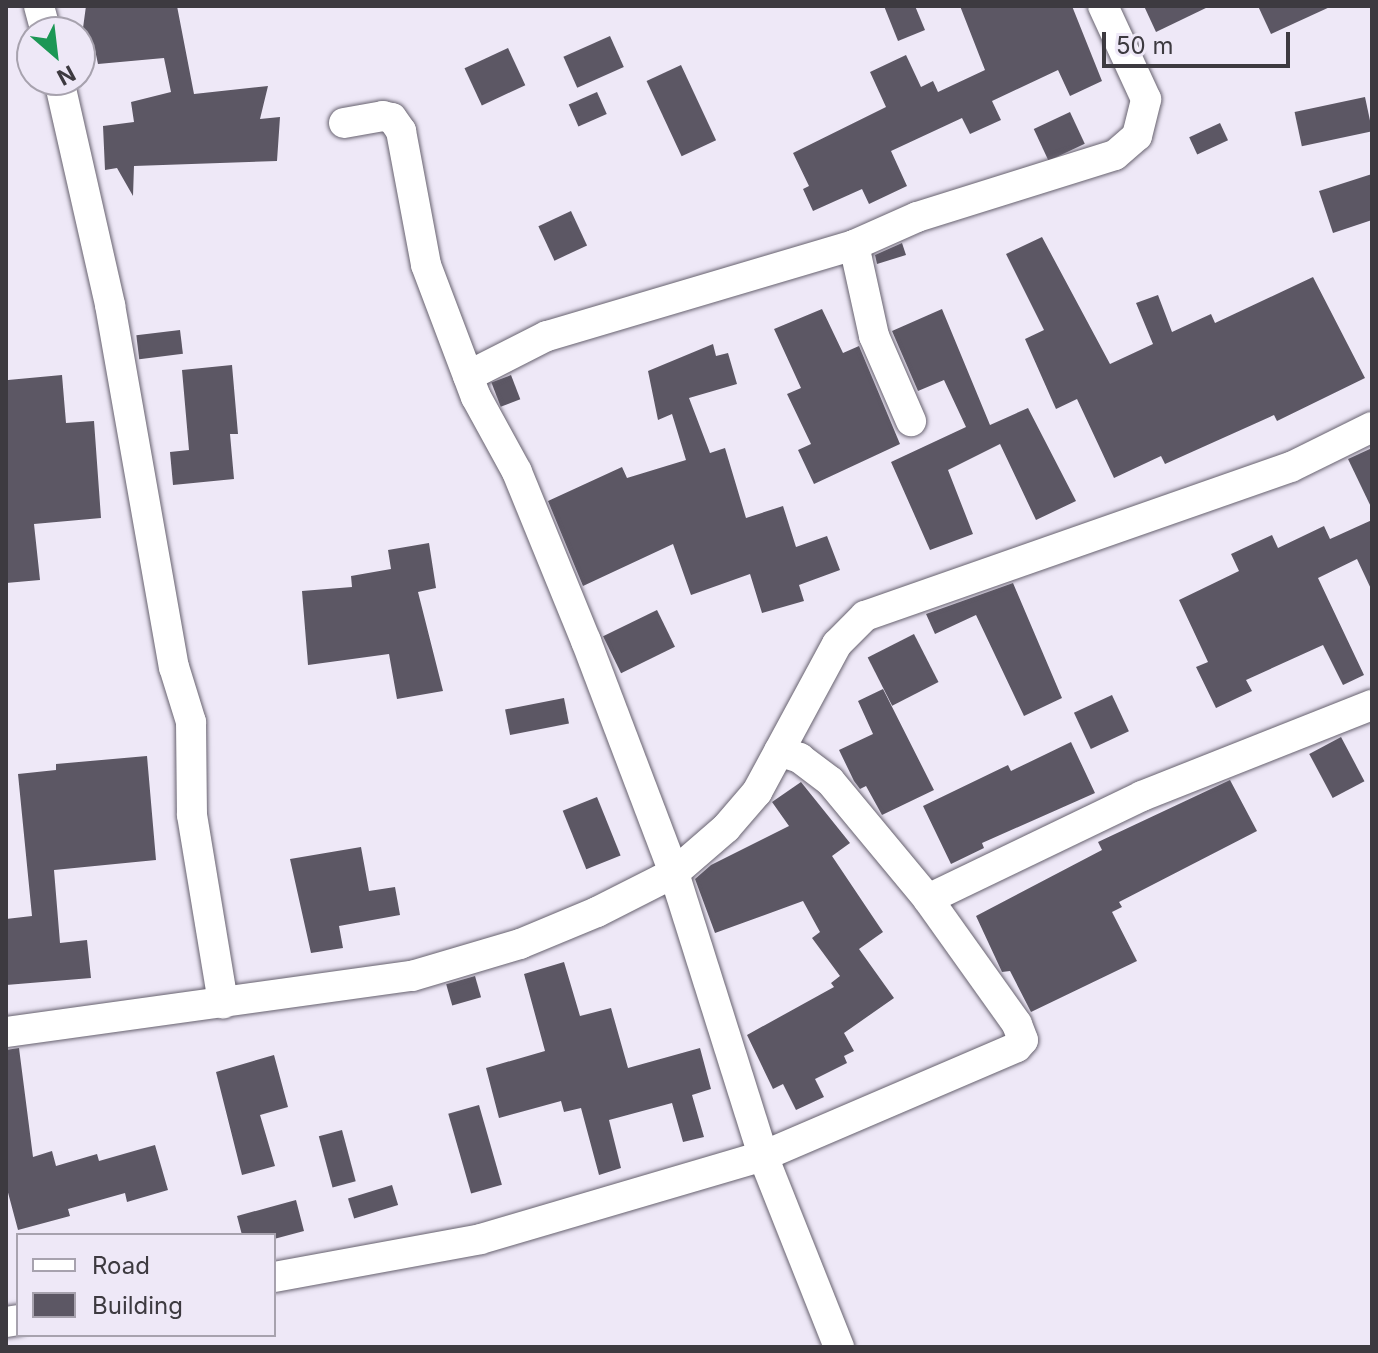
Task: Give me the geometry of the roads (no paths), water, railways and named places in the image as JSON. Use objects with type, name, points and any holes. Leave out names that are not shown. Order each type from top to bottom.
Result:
[{"type":"street","points":[[468,376],[547,336],[620,311],[854,245],[917,217],[1115,155],[1127,147],[1142,126],[1146,99],[1103,6]]},
{"type":"street","points":[[63,96],[110,305],[174,667],[191,722],[192,815],[223,1003]]},
{"type":"street","points":[[344,123],[383,116],[392,118],[401,131],[418,239],[468,376],[528,500],[674,873],[763,1156],[839,1347]]},
{"type":"street","points":[[854,245],[874,336],[911,421]]},
{"type":"street","points":[[6,1032],[412,976],[520,944],[674,873],[726,828],[757,792],[837,644],[865,616],[1235,488],[1340,447],[1372,427]]},
{"type":"street","points":[[928,899],[1142,796],[1372,705]]},
{"type":"street","points":[[276,1277],[481,1239],[763,1156],[977,1067],[1023,1040],[1017,1024],[928,899],[830,781],[800,758],[779,751]]}]
